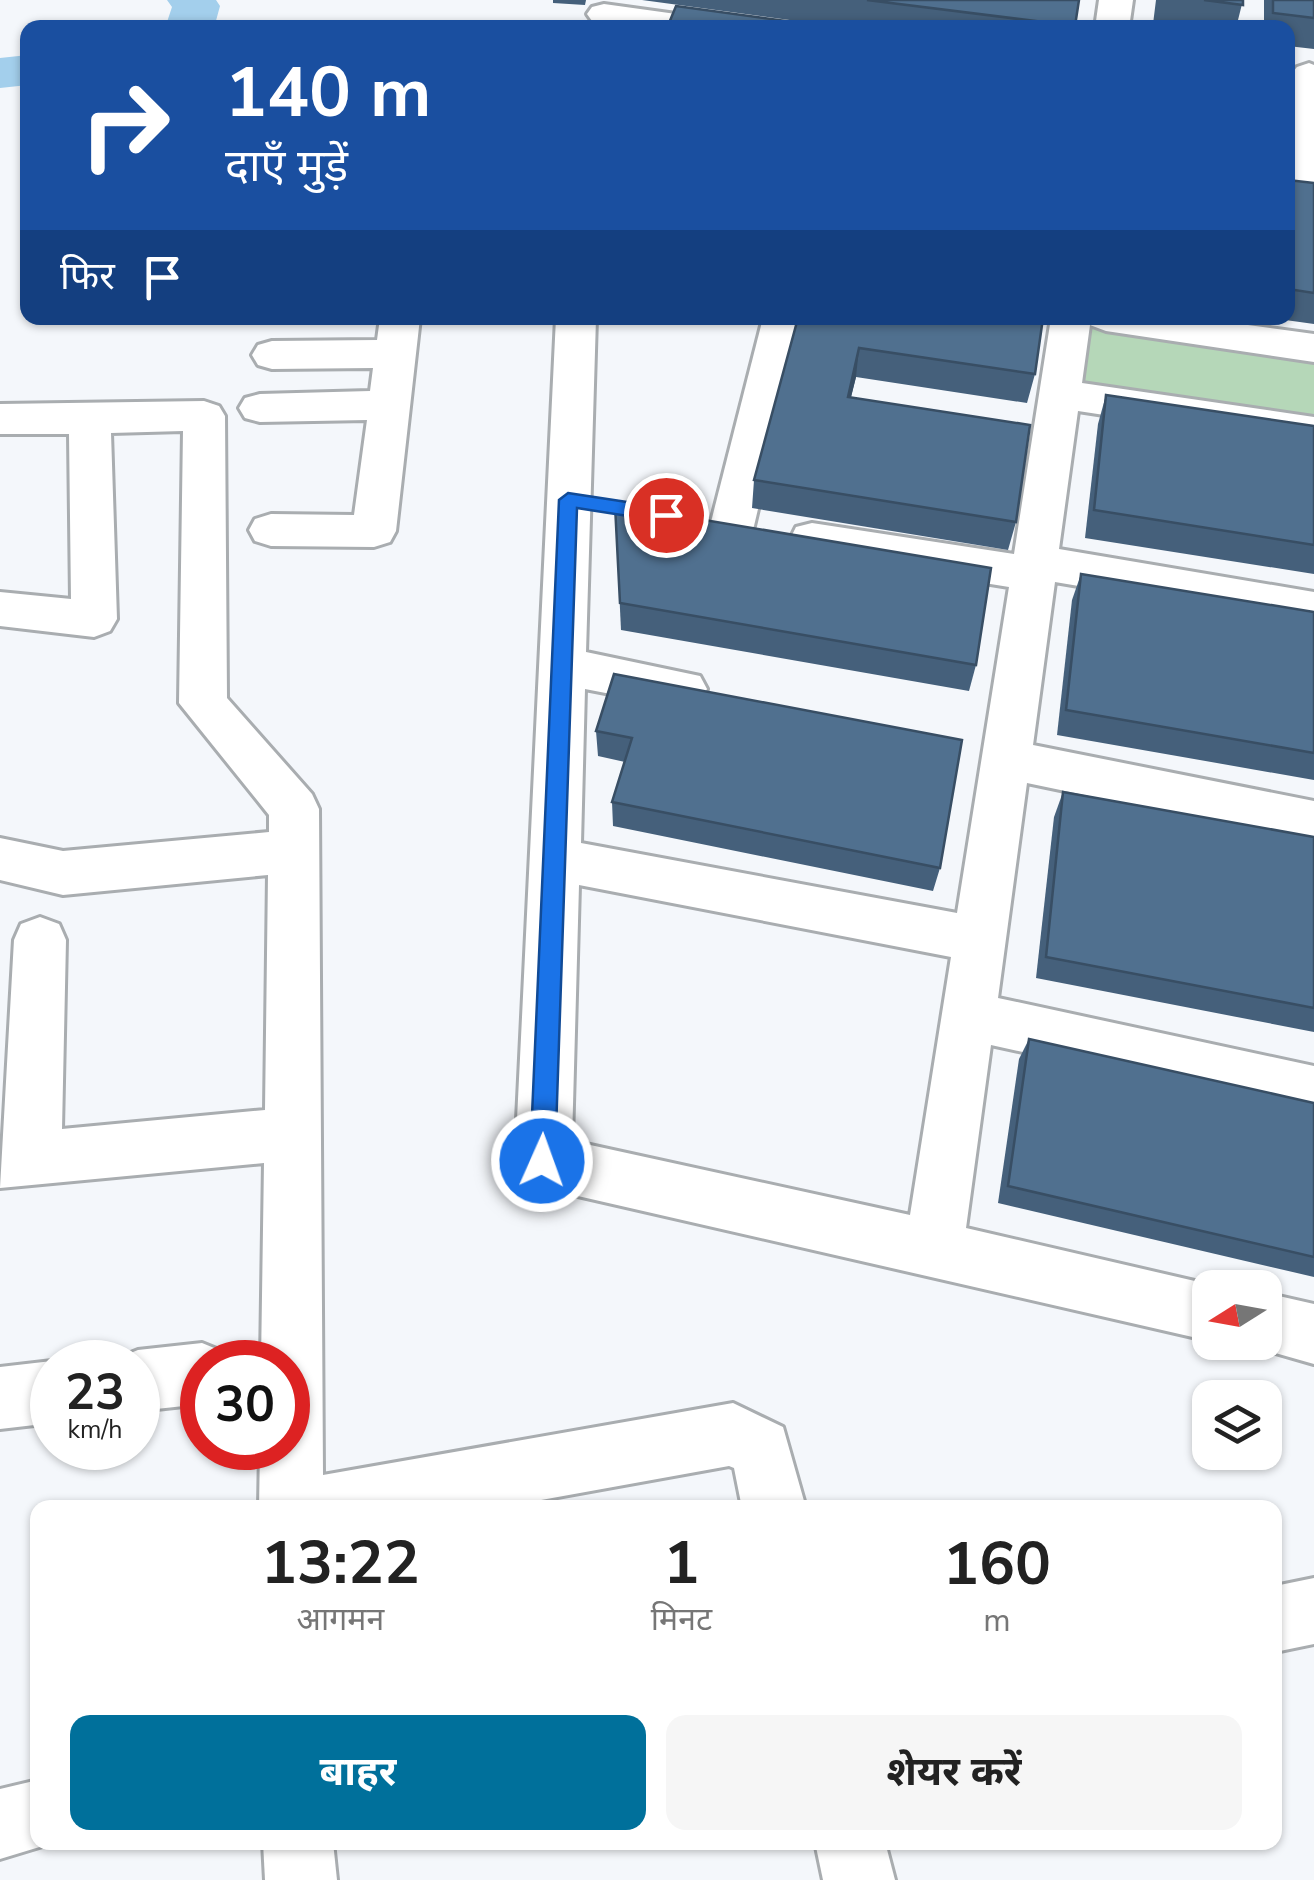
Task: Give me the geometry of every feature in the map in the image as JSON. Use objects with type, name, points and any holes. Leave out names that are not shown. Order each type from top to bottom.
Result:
[{"type":"street","points":[[604,14],[648,20]]},
{"type":"street","points":[[1303,199],[1304,73]]},
{"type":"street","points":[[576,325],[586,502],[562,666],[542,1161],[1192,1307]]},
{"type":"street","points":[[781,325],[714,523],[1314,609]]},
{"type":"street","points":[[934,1249],[980,940],[994,751],[1034,568],[1043,416],[1069,325]]},
{"type":"street","points":[[1155,325],[1314,348]]},
{"type":"street","points":[[271,530],[374,531],[398,336],[272,356]]},
{"type":"street","points":[[260,408],[390,405]]},
{"type":"street","points":[[0,419],[204,416],[204,702],[294,809],[289,1340]]},
{"type":"street","points":[[1043,416],[1314,432]]},
{"type":"street","points":[[0,609],[94,618],[90,419]]},
{"type":"street","points":[[562,666],[717,696]]},
{"type":"street","points":[[994,751],[1314,822]]},
{"type":"street","points":[[0,859],[64,873],[293,851]]},
{"type":"street","points":[[554,859],[980,940]]},
{"type":"street","points":[[0,1012],[78,872]]},
{"type":"street","points":[[40,940],[17,1159],[291,1134]]},
{"type":"street","points":[[968,1016],[1314,1092]]},
{"type":"street","points":[[1282,1327],[1314,1334]]},
{"type":"street","points":[[0,1398],[30,1395]]},
{"type":"street","points":[[362,1500],[733,1434],[761,1450],[772,1500]]},
{"type":"street","points":[[290,1470],[291,1500]]},
{"type":"street","points":[[1282,1618],[1314,1612]]},
{"type":"street","points":[[0,1824],[30,1817]]},
{"type":"street","points":[[299,1850],[301,1880]]},
{"type":"street","points":[[852,1850],[858,1880]]},
{"type":"green space","points":[[1070,325],[1155,325],[1314,348],[1314,432],[1060,394]]},
{"type":"building","points":[[867,0],[1079,0],[1076,20],[1027,20]]},
{"type":"building","points":[[1204,0],[1243,0],[1243,5]]},
{"type":"building","points":[[1273,0],[1314,0],[1314,18],[1273,13]]},
{"type":"building","points":[[676,6],[778,20],[670,20]]},
{"type":"building","points":[[1295,181],[1314,183],[1314,293],[1295,290]]},
{"type":"building","points":[[796,325],[1042,325],[1035,374],[859,348],[848,397],[1030,425],[1016,522],[754,480]]},
{"type":"building","points":[[1106,395],[1314,426],[1314,545],[1094,510]]},
{"type":"building","points":[[615,505],[991,568],[976,665],[620,603]]},
{"type":"building","points":[[1081,574],[1314,612],[1314,753],[1066,710]]},
{"type":"building","points":[[614,674],[962,740],[940,868],[612,802],[632,738],[596,731]]},
{"type":"building","points":[[1063,792],[1314,837],[1314,1008],[1046,957]]},
{"type":"building","points":[[1029,1039],[1314,1103],[1314,1257],[1008,1186]]},
{"type":"waterway","points":[[191,0],[196,6],[192,20]]},
{"type":"waterway","points":[[0,73],[20,71]]},
{"type":"route","points":[[542,1161],[568,500],[666,515]]}]
